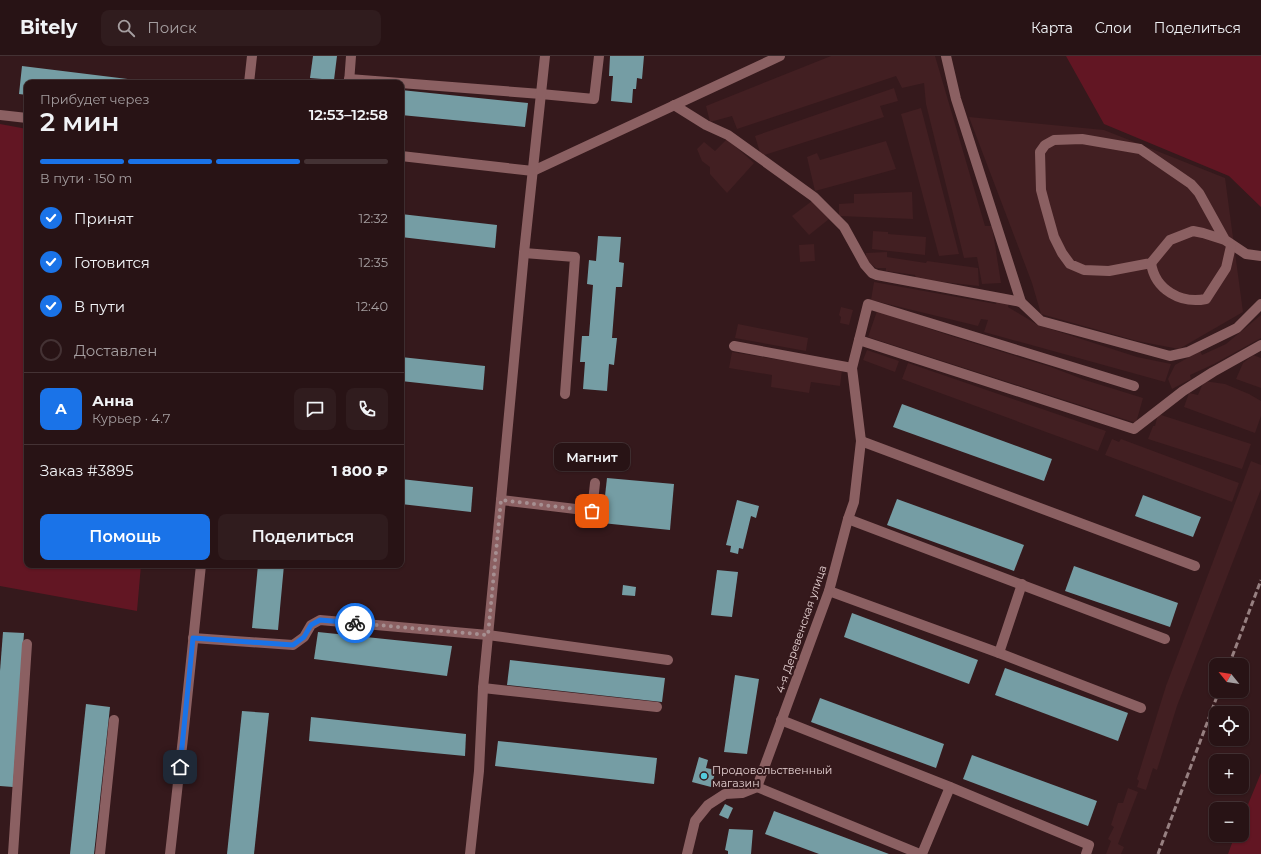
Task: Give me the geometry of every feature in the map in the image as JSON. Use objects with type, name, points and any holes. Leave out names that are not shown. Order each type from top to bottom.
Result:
[{"type":"street","points":[[249,80],[252,56]]},
{"type":"street","points":[[349,80],[351,56]]},
{"type":"street","points":[[470,854],[479,771],[483,688],[524,253],[545,56]]},
{"type":"street","points":[[404,85],[594,99],[599,56]]},
{"type":"street","points":[[404,156],[533,171],[780,56]]},
{"type":"street","points":[[946,56],[956,99],[1022,302],[1041,321],[1170,356],[1188,352],[1237,328],[1261,304]]},
{"type":"street","points":[[674,105],[706,125],[728,135],[814,197],[844,227],[865,265],[872,273],[1022,302]]},
{"type":"street","points":[[0,115],[24,118]]},
{"type":"street","points":[[1151,263],[1152,269],[1166,291],[1179,298],[1196,301],[1206,300],[1226,268],[1228,243],[1199,193],[1191,184],[1140,149],[1082,139],[1054,140],[1045,145],[1040,152],[1041,190],[1054,237],[1070,264],[1084,270],[1109,272],[1151,263],[1170,240],[1193,231],[1203,233],[1228,243],[1246,254],[1261,256]]},
{"type":"street","points":[[524,253],[575,257],[565,394]]},
{"type":"street","points":[[734,346],[852,368],[868,304],[1134,386]]},
{"type":"street","points":[[859,340],[1134,430],[1189,388],[1213,372],[1261,345]]},
{"type":"street","name":"4-я Деревенская улица","points":[[757,787],[829,591],[854,502],[860,441],[852,368]]},
{"type":"street","points":[[860,441],[1195,566]]},
{"type":"street","points":[[501,500],[592,511],[595,483]]},
{"type":"street","points":[[848,519],[1165,639]]},
{"type":"street","points":[[170,854],[201,568]]},
{"type":"street","points":[[999,653],[1022,584]]},
{"type":"street","points":[[829,591],[999,653],[1141,708]]},
{"type":"street","points":[[193,638],[293,645],[304,637],[311,625],[320,620],[488,635],[668,660]]},
{"type":"street","points":[[13,854],[27,644]]},
{"type":"street","points":[[483,688],[657,707]]},
{"type":"street","points":[[100,854],[114,720]]},
{"type":"street","points":[[781,720],[1090,845],[1086,854]]},
{"type":"street","points":[[687,854],[694,821],[708,805],[726,794],[742,793],[757,787],[921,854],[950,788]]},
{"type":"shaded area","points":[[831,56],[935,56],[985,226],[992,226],[1001,283],[982,284],[977,257],[964,258],[926,104],[924,83],[902,88],[896,76],[737,129],[732,116],[710,122],[706,106]]},
{"type":"shaded area","points":[[1066,56],[1261,56],[1261,207],[1229,176],[1104,124]]},
{"type":"shaded area","points":[[894,88],[898,101],[880,106],[884,117],[761,156],[755,136]]},
{"type":"shaded area","points":[[921,108],[959,254],[939,256],[901,114]]},
{"type":"shaded area","points":[[969,117],[1104,130],[1225,178],[1243,312],[1179,349],[1137,341],[1041,314],[1032,283]]},
{"type":"shaded area","points":[[0,124],[24,128],[24,568],[141,568],[137,611],[0,586]]},
{"type":"shaded area","points":[[727,139],[754,163],[727,193],[710,174],[710,167],[702,161],[697,149],[704,142],[715,151]]},
{"type":"shaded area","points":[[886,141],[896,169],[815,191],[807,157],[817,153],[820,160]]},
{"type":"shaded area","points":[[912,192],[913,219],[839,216],[839,204],[854,203],[854,194]]},
{"type":"shaded area","points":[[812,201],[829,219],[809,235],[792,216]]},
{"type":"shaded area","points":[[873,231],[888,232],[888,234],[926,237],[925,255],[872,249]]},
{"type":"shaded area","points":[[814,244],[815,261],[800,262],[799,245]]},
{"type":"shaded area","points":[[887,252],[887,257],[926,263],[927,261],[978,268],[979,286],[916,279],[915,275],[886,271],[886,268],[876,268],[866,260],[866,253]]},
{"type":"shaded area","points":[[874,282],[996,304],[997,300],[1009,303],[1008,307],[1038,325],[1137,357],[1171,364],[1165,382],[984,332],[988,320],[981,319],[978,326],[871,300]]},
{"type":"shaded area","points":[[841,307],[853,310],[849,325],[840,323],[841,317],[839,315]]},
{"type":"shaded area","points":[[877,311],[1143,398],[1136,423],[868,337]]},
{"type":"shaded area","points":[[1261,315],[1261,338],[1214,364],[1190,375],[1191,379],[1172,389],[1168,379],[1175,365],[1200,351],[1202,355],[1226,344]]},
{"type":"shaded area","points":[[738,324],[808,338],[806,351],[735,338]]},
{"type":"shaded area","points":[[867,350],[899,361],[895,372],[863,360]]},
{"type":"shaded area","points":[[732,352],[842,370],[840,386],[811,382],[809,393],[771,387],[772,375],[729,368]]},
{"type":"shaded area","points":[[1253,355],[1261,358],[1261,388],[1236,379],[1243,363]]},
{"type":"shaded area","points":[[908,363],[1106,431],[1098,451],[902,379]]},
{"type":"shaded area","points":[[1204,381],[1225,384],[1249,394],[1261,401],[1261,416],[1255,433],[1184,407],[1189,393],[1198,395]]},
{"type":"shaded area","points":[[1158,414],[1251,444],[1242,469],[1148,439],[1153,426],[1155,426]]},
{"type":"shaded area","points":[[1112,439],[1119,442],[1121,439],[1239,483],[1232,502],[1105,455]]},
{"type":"shaded area","points":[[1251,461],[1261,465],[1261,489],[1177,706],[1157,770],[1153,768],[1146,790],[1137,787],[1139,781],[1137,779],[1166,686]]},
{"type":"shaded area","points":[[1261,773],[1261,854],[1228,854],[1232,842],[1249,842],[1249,802]]},
{"type":"shaded area","points":[[1128,788],[1138,792],[1118,844],[1124,847],[1121,854],[1106,854],[1111,841],[1108,839],[1114,827],[1111,825],[1118,803],[1123,803]]},
{"type":"building","points":[[313,56],[337,56],[334,80],[310,78]]},
{"type":"building","points":[[610,56],[644,56],[642,79],[637,78],[636,89],[633,89],[632,103],[611,101],[613,76],[609,76]]},
{"type":"building","points":[[22,66],[136,80],[24,80],[24,95],[19,94]]},
{"type":"building","points":[[404,90],[528,103],[525,127],[404,115]]},
{"type":"building","points":[[404,214],[497,225],[495,248],[404,237]]},
{"type":"building","points":[[598,236],[621,237],[619,262],[624,263],[622,287],[616,287],[612,338],[617,338],[614,365],[609,364],[607,391],[583,389],[585,362],[580,362],[582,336],[589,336],[593,285],[587,284],[589,260],[596,261]]},
{"type":"building","points":[[404,357],[485,366],[483,390],[404,381]]},
{"type":"building","points":[[902,404],[1052,459],[1044,481],[893,427]]},
{"type":"building","points":[[607,478],[674,484],[670,530],[602,523]]},
{"type":"building","points":[[404,479],[473,487],[471,512],[404,504]]},
{"type":"building","points":[[1143,495],[1201,517],[1193,537],[1135,516]]},
{"type":"building","points":[[897,499],[1024,545],[1014,571],[887,525]]},
{"type":"building","points":[[737,500],[759,506],[756,518],[751,516],[743,549],[739,548],[738,554],[730,552],[731,546],[726,545]]},
{"type":"building","points":[[1074,566],[1178,603],[1170,627],[1065,591]]},
{"type":"building","points":[[258,568],[284,568],[278,630],[252,628]]},
{"type":"building","points":[[717,570],[738,572],[732,617],[711,615]]},
{"type":"building","points":[[623,585],[636,587],[635,596],[622,595]]},
{"type":"building","points":[[852,613],[978,660],[969,684],[844,637]]},
{"type":"building","points":[[3,632],[24,633],[13,787],[0,786],[0,671]]},
{"type":"building","points":[[318,632],[452,646],[447,676],[314,659]]},
{"type":"building","points":[[510,660],[665,678],[662,702],[507,685]]},
{"type":"building","points":[[1005,668],[1128,713],[1118,741],[995,695]]},
{"type":"building","points":[[735,675],[759,679],[747,754],[724,752]]},
{"type":"building","points":[[820,698],[944,744],[936,768],[811,722]]},
{"type":"building","points":[[86,704],[110,707],[94,854],[70,854]]},
{"type":"building","points":[[242,711],[269,713],[254,854],[227,854]]},
{"type":"building","points":[[311,717],[466,734],[465,756],[309,741]]},
{"type":"building","points":[[498,741],[657,758],[654,784],[495,766]]},
{"type":"building","points":[[972,755],[1097,801],[1088,826],[963,779]]},
{"type":"building","name":"Продовольственный магазин","points":[[699,757],[708,760],[706,768],[716,770],[711,787],[692,782]]},
{"type":"building","points":[[725,804],[733,808],[728,819],[719,815]]},
{"type":"building","points":[[774,811],[889,854],[819,854],[765,834]]},
{"type":"building","points":[[729,829],[753,830],[751,854],[728,854],[728,851],[725,850]]},
{"type":"railway","points":[[1232,658],[1261,580]]},
{"type":"railway","points":[[1158,854],[1216,698]]},
{"type":"way so far","points":[[355,623],[488,635],[501,500],[592,511]]},
{"type":"place","name":"Магнит","points":[[592,511]]},
{"type":"place","name":"Продовольственный магазин","points":[[704,776]]},
{"type":"route","points":[[180,767],[193,638],[293,645],[304,637],[311,625],[320,620],[355,623]]}]
